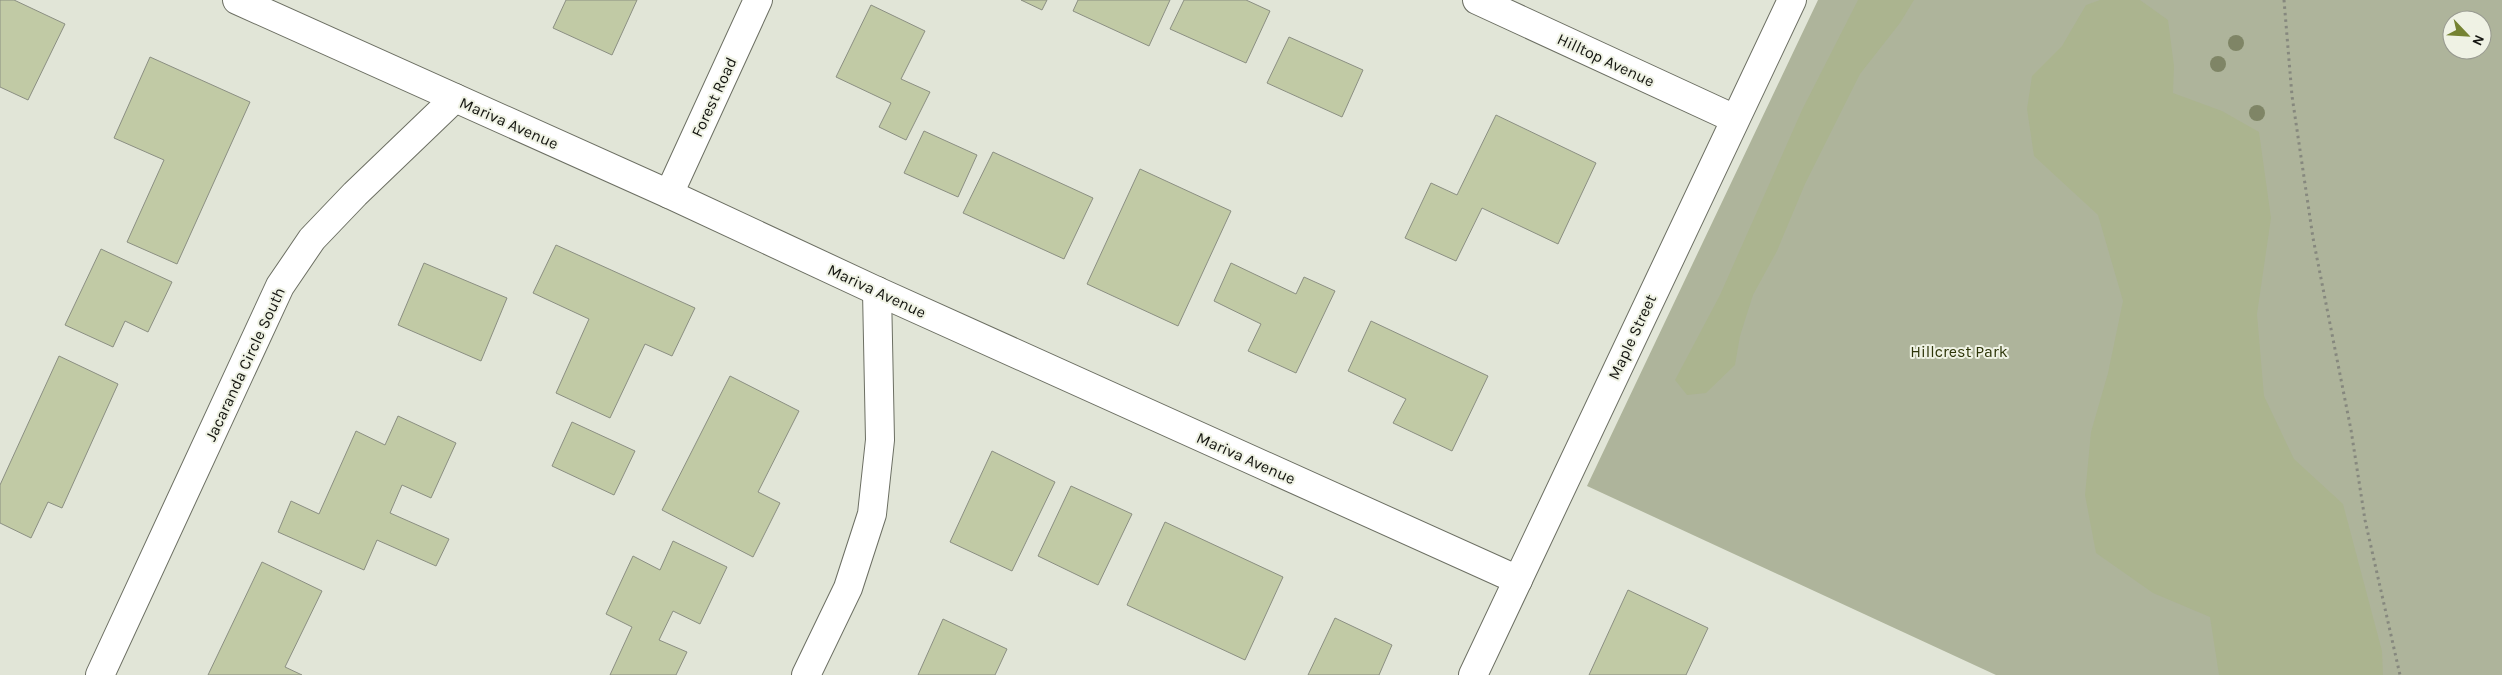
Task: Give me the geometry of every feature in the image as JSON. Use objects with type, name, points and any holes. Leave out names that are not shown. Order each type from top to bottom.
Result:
[{"type":"street","name":"Mariva Avenue","points":[[237,0],[1518,580]]},
{"type":"street","name":"Forest Road","points":[[669,194],[758,0]]},
{"type":"street","name":"Hilltop Avenue","points":[[1477,0],[1735,119]]},
{"type":"street","name":"Maple Street","points":[[1473,675],[1792,0]]},
{"type":"street","name":"Jacaranda Circle South","points":[[100,675],[280,286],[312,239],[355,194],[454,98]]},
{"type":"street","points":[[806,675],[848,588],[872,514],[880,440],[877,291]]},
{"type":"path","points":[[2284,0],[2292,96],[2313,238],[2347,412],[2365,520],[2400,675]]},
{"type":"green space","name":"Hillcrest Park","points":[[1818,0],[2502,0],[2502,675],[1996,675],[1587,486]]},
{"type":"green space","points":[[1858,0],[1914,0],[1900,23],[1860,74],[1805,184],[1777,251],[1753,295],[1740,336],[1735,365],[1706,393],[1687,395],[1675,380],[1720,295],[1802,110]]},
{"type":"green space","points":[[2100,0],[2140,0],[2168,20],[2174,66],[2173,93],[2222,111],[2259,132],[2271,218],[2257,314],[2264,396],[2294,459],[2343,504],[2382,651],[2383,675],[2219,675],[2210,617],[2153,593],[2096,553],[2085,495],[2091,432],[2108,373],[2123,301],[2098,215],[2034,156],[2027,109],[2032,76],[2062,46],[2086,5]]},
{"type":"building","points":[[0,0],[14,0],[65,24],[28,100],[0,87]]},
{"type":"building","points":[[566,0],[637,0],[612,55],[553,28]]},
{"type":"building","points":[[1021,0],[1047,0],[1042,10]]},
{"type":"building","points":[[1078,0],[1170,0],[1149,46],[1073,11]]},
{"type":"building","points":[[1184,0],[1246,0],[1270,11],[1246,63],[1170,29]]},
{"type":"building","points":[[871,5],[925,31],[901,79],[930,92],[906,140],[879,127],[891,103],[836,77]]},
{"type":"building","points":[[1289,37],[1363,70],[1342,117],[1267,83]]},
{"type":"building","points":[[150,57],[250,102],[177,264],[127,242],[164,160],[114,138]]},
{"type":"building","points":[[1496,115],[1596,163],[1558,244],[1482,208],[1456,261],[1405,238],[1431,183],[1457,195]]},
{"type":"building","points":[[924,131],[977,155],[958,197],[904,173]]},
{"type":"building","points":[[993,152],[1093,198],[1064,259],[963,213]]},
{"type":"building","points":[[1140,169],[1231,211],[1178,326],[1087,284]]},
{"type":"building","points":[[556,245],[695,308],[672,356],[645,344],[610,418],[556,393],[589,319],[533,293]]},
{"type":"building","points":[[101,249],[172,282],[148,332],[125,321],[113,347],[65,325]]},
{"type":"building","points":[[424,263],[507,298],[481,361],[398,325]]},
{"type":"building","points":[[1231,263],[1296,294],[1304,277],[1335,291],[1296,373],[1248,351],[1261,324],[1214,301]]},
{"type":"building","points":[[1371,321],[1488,376],[1452,451],[1393,423],[1406,399],[1348,371]]},
{"type":"building","points":[[59,356],[118,384],[62,508],[48,502],[31,538],[0,523],[0,485]]},
{"type":"building","points":[[730,376],[799,411],[758,492],[780,503],[753,557],[662,510]]},
{"type":"building","points":[[398,416],[456,443],[431,498],[402,485],[390,513],[449,539],[436,566],[377,540],[364,570],[278,532],[291,501],[319,514],[356,431],[385,445]]},
{"type":"building","points":[[572,422],[635,451],[614,495],[552,466]]},
{"type":"building","points":[[992,451],[1055,482],[1012,571],[950,542]]},
{"type":"building","points":[[1071,486],[1132,514],[1098,585],[1038,556]]},
{"type":"building","points":[[1165,522],[1283,577],[1245,660],[1127,605]]},
{"type":"building","points":[[673,541],[727,567],[700,624],[673,611],[659,640],[687,652],[676,675],[610,675],[632,627],[606,614],[633,556],[660,570]]},
{"type":"building","points":[[262,562],[322,591],[285,667],[302,675],[208,675]]},
{"type":"building","points":[[1628,590],[1708,628],[1686,675],[1589,675]]},
{"type":"building","points":[[1335,618],[1392,645],[1379,675],[1308,675]]},
{"type":"building","points":[[943,619],[1007,649],[995,675],[918,675]]}]
